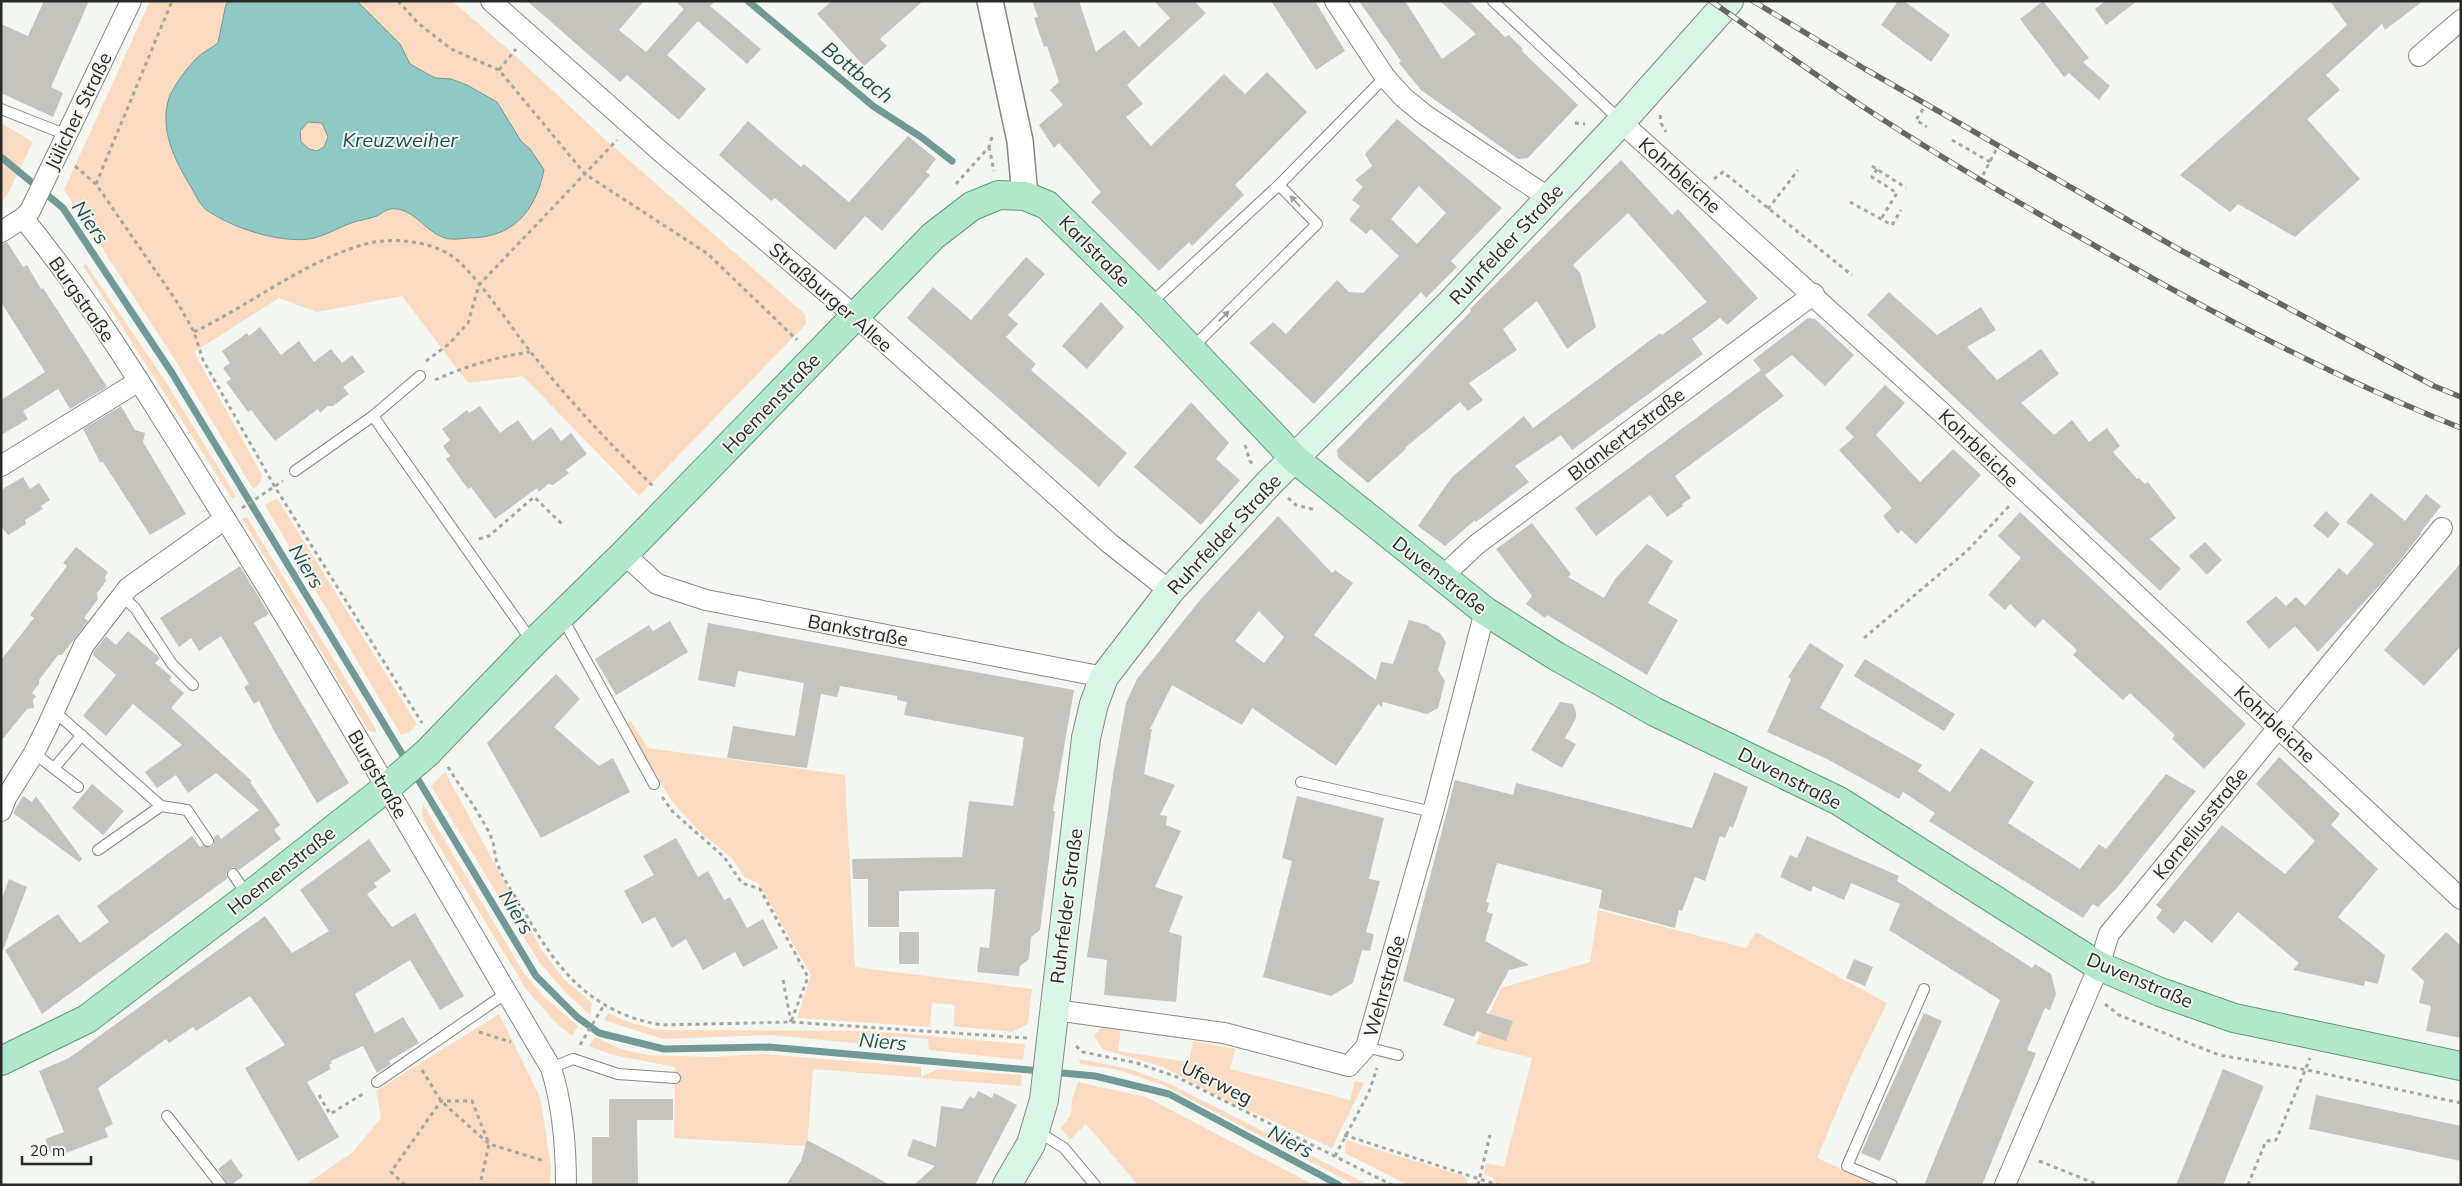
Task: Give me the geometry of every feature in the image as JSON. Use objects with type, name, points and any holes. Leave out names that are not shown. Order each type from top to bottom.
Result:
[{"type":"main road","name":"Ruhrfelder Straße","points":[[1007,1185],[1025,1157],[1036,1130],[1049,1060],[1086,738],[1094,704],[1104,677],[1170,591],[1269,483],[1450,304],[1621,122],[1729,1]]},
{"type":"main road","name":"Hoemenstraße","points":[[1,1062],[87,1019],[392,783],[431,749],[533,643],[562,617],[815,358],[853,316],[933,236],[960,214],[990,197],[999,194],[1025,196]]},
{"type":"main road","name":"Karlstraße","points":[[1025,196],[1047,205],[1057,212],[1149,305],[1295,459]]},
{"type":"main road","name":"Duvenstraße","points":[[1295,459],[1485,611],[1556,656],[1655,712],[1839,801],[2099,966],[2160,992],[2234,1018],[2461,1066]]},
{"type":"street","name":"Jülicher Straße","points":[[26,215],[67,135],[131,1]]},
{"type":"street","name":"Straßburger Allee","points":[[491,1],[631,125],[853,316],[1108,542],[1170,591]]},
{"type":"street","points":[[990,1],[1020,141],[1025,196]]},
{"type":"street","points":[[1335,1],[1385,78],[1403,98],[1425,115],[1549,198]]},
{"type":"street","points":[[2419,56],[2461,20]]},
{"type":"street","name":"Kohrbleiche","points":[[1621,122],[1814,294],[1832,314],[1940,411],[2461,900]]},
{"type":"street","points":[[1,232],[26,215]]},
{"type":"street","name":"Burgstraße","points":[[26,215],[232,515],[334,696],[392,783],[505,994],[546,1060],[561,1112],[566,1176]]},
{"type":"street","name":"Blankertzstraße","points":[[1442,577],[1476,545],[1814,294]]},
{"type":"street","points":[[1,466],[140,381]]},
{"type":"street","points":[[1,811],[6,798],[34,753],[84,645],[128,588],[232,515]]},
{"type":"street","name":"Korneliusstraße","points":[[2004,1185],[2099,966],[2109,934],[2442,528]]},
{"type":"street","name":"Bankstraße","points":[[624,554],[657,584],[706,600],[1104,677]]},
{"type":"street","name":"Wehrstraße","points":[[1055,1010],[1224,1033],[1349,1066],[1375,1049],[1485,611]]},
{"type":"lane","name":"Kohrbleiche","points":[[1493,1],[1621,122]]},
{"type":"lane","points":[[1149,305],[1279,185],[1385,78]]},
{"type":"lane","points":[[1,109],[67,135]]},
{"type":"lane","points":[[1190,350],[1317,224],[1279,185]]},
{"type":"lane","points":[[295,472],[373,416],[420,376]]},
{"type":"lane","points":[[373,416],[533,643]]},
{"type":"lane","points":[[122,596],[135,608],[172,664],[193,685]]},
{"type":"lane","points":[[562,617],[654,784]]},
{"type":"lane","points":[[54,711],[161,806],[187,810],[208,841]]},
{"type":"lane","points":[[54,768],[82,735]]},
{"type":"lane","points":[[34,753],[78,787]]},
{"type":"lane","points":[[1301,782],[1433,812]]},
{"type":"lane","points":[[98,850],[161,806]]},
{"type":"lane","points":[[233,874],[248,896]]},
{"type":"lane","points":[[1892,1185],[1848,1166],[1924,989]]},
{"type":"lane","points":[[377,1082],[505,994]]},
{"type":"lane","points":[[1375,1049],[1398,1054]]},
{"type":"lane","points":[[546,1060],[573,1059],[618,1074],[675,1078]]},
{"type":"lane","points":[[167,1116],[221,1185]]},
{"type":"lane","points":[[1036,1130],[1064,1148],[1095,1185]]},
{"type":"path","points":[[96,184],[172,1]]},
{"type":"path","points":[[398,1],[418,23],[451,49],[499,70],[585,174],[708,254],[815,358]]},
{"type":"path","points":[[1923,108],[1916,120],[1927,127]]},
{"type":"path","points":[[530,352],[497,357],[467,366],[432,382],[420,376],[420,365],[449,344],[468,323],[479,285],[631,125]]},
{"type":"path","points":[[1952,140],[1990,162]]},
{"type":"path","points":[[1983,175],[1996,150]]},
{"type":"path","name":"Uferweg","points":[[56,155],[71,163],[96,184],[194,332],[203,360],[275,487],[431,749],[492,839],[498,867],[540,940],[578,987],[604,1005],[662,1025],[791,1022],[1049,1060],[1068,1040],[1083,1052],[1137,1064],[1177,1077],[1392,1185]]},
{"type":"path","points":[[1872,166],[1906,188]]},
{"type":"path","points":[[1768,208],[1798,170]]},
{"type":"path","points":[[1877,170],[1872,177],[1897,193],[1881,219]]},
{"type":"path","points":[[1711,181],[1723,172],[1852,275]]},
{"type":"path","points":[[1850,202],[1892,225],[1902,210]]},
{"type":"path","points":[[194,332],[331,257],[364,244],[408,240],[448,253],[479,285],[530,352],[606,440],[671,504]]},
{"type":"path","points":[[232,515],[275,487]]},
{"type":"path","points":[[1864,638],[1968,550],[2024,490]]},
{"type":"path","points":[[464,545],[489,536],[534,497],[562,524]]},
{"type":"path","points":[[654,784],[673,812],[724,857],[742,883],[760,889],[808,976],[791,1022]]},
{"type":"path","points":[[782,980],[791,1022]]},
{"type":"path","points":[[584,1035],[604,1005]]},
{"type":"path","points":[[456,1028],[490,1035],[546,1060]]},
{"type":"path","points":[[2248,1185],[2266,1142],[2276,1140],[2307,1070],[2316,1036]]},
{"type":"path","points":[[1334,1156],[1369,1092],[1375,1049]]},
{"type":"path","points":[[414,1056],[441,1101],[489,1144],[566,1176]]},
{"type":"path","points":[[319,1094],[330,1114],[366,1093],[377,1082]]},
{"type":"path","points":[[441,1101],[472,1102],[489,1144],[480,1185]]},
{"type":"path","points":[[405,1185],[391,1172],[441,1101]]},
{"type":"path","points":[[1344,1135],[1498,1185]]},
{"type":"path","points":[[1478,1185],[1478,1178],[1490,1135]]},
{"type":"path","points":[[2018,1153],[2099,1185]]},
{"type":"shaded area","points":[[150,1],[452,1],[510,51],[607,141],[805,314],[806,324],[639,496],[523,376],[468,383],[402,296],[317,312],[279,298],[194,352],[262,475],[260,483],[253,489],[177,363],[64,190]]},
{"type":"shaded area","points":[[1,123],[33,142],[7,195],[1,203]]},
{"type":"shaded area","points":[[86,264],[164,379],[236,496],[232,499],[83,266]]},
{"type":"shaded area","points":[[277,498],[417,724],[409,732],[401,735],[265,505]]},
{"type":"shaded area","points":[[247,517],[376,729],[376,733],[368,730],[242,519]]},
{"type":"shaded area","points":[[630,720],[648,748],[845,775],[855,967],[1032,989],[1028,1024],[1012,1032],[953,1026],[955,1005],[932,1003],[930,1027],[797,1018],[811,975],[758,883],[744,877],[732,858],[701,833],[673,803],[626,725]]},
{"type":"shaded area","points":[[445,772],[541,949],[564,979],[592,1003],[590,1015],[566,993],[539,962],[431,786]]},
{"type":"shaded area","points":[[423,804],[524,973],[543,996],[578,1026],[572,1036],[557,1024],[526,989],[427,826],[422,815]]},
{"type":"shaded area","points":[[1598,910],[1746,948],[1756,932],[1887,1003],[1851,1077],[1817,1158],[1877,1185],[1491,1185],[1495,1179],[1484,1174],[1486,1163],[1504,1167],[1532,1058],[1476,1044],[1501,988],[1590,962]]},
{"type":"shaded area","points":[[608,1013],[628,1022],[658,1030],[869,1031],[1025,1044],[1023,1060],[929,1050],[928,1039],[892,1036],[890,1041],[895,1047],[772,1035],[663,1039],[604,1020]]},
{"type":"shaded area","points":[[499,1014],[540,1097],[551,1166],[550,1185],[305,1185],[353,1152],[381,1118],[376,1091]]},
{"type":"shaded area","points":[[1102,1027],[1121,1029],[1118,1051],[1189,1062],[1193,1041],[1235,1049],[1230,1069],[1350,1100],[1355,1081],[1364,1083],[1332,1148],[1215,1095],[1163,1067],[1102,1049],[1094,1036]]},
{"type":"shaded area","points":[[595,1037],[621,1049],[647,1055],[713,1057],[763,1054],[921,1067],[921,1077],[938,1069],[1022,1075],[1021,1086],[813,1069],[807,1146],[674,1138],[675,1067],[613,1055],[589,1046]]},
{"type":"shaded area","points":[[1079,1059],[1130,1069],[1170,1084],[1369,1185],[1355,1185],[1163,1085],[1114,1069],[1080,1064]]},
{"type":"shaded area","points":[[1078,1082],[1146,1097],[1314,1185],[1138,1185],[1086,1124],[1070,1140],[1061,1128],[1071,1115],[1072,1099]]},
{"type":"shaded area","points":[[1346,1140],[1464,1176],[1469,1185],[1408,1185],[1345,1153]]},
{"type":"water","name":"Kreuzweiher","points":[[231,1],[357,1],[400,44],[410,64],[435,78],[451,79],[467,85],[497,102],[521,141],[530,149],[544,170],[535,199],[528,210],[509,228],[484,237],[445,238],[431,231],[405,211],[390,209],[377,216],[351,223],[320,236],[297,240],[257,233],[230,223],[208,211],[198,200],[174,156],[167,133],[166,110],[169,98],[177,82],[199,56],[218,43],[226,4]],"holes":[[[308,122],[322,123],[328,137],[324,147],[317,151],[309,149],[301,142],[300,131]]]},
{"type":"building","points":[[44,1],[89,1],[51,87],[63,93],[53,117],[1,93],[1,24],[28,36]]},
{"type":"building","points":[[527,1],[644,1],[619,30],[646,52],[684,9],[675,1],[715,1],[710,6],[761,49],[747,64],[698,21],[667,55],[706,89],[679,120],[627,75],[620,82]]},
{"type":"building","points":[[832,1],[923,1],[880,39],[887,46],[864,66],[817,14]]},
{"type":"building","points":[[1032,1],[1079,1],[1096,52],[1124,30],[1139,47],[1170,18],[1154,1],[1194,1],[1206,13],[1127,85],[1143,104],[1126,117],[1151,146],[1224,74],[1245,94],[1267,72],[1307,112],[1235,185],[1244,195],[1192,246],[1189,242],[1159,271],[1091,202],[1101,192],[1059,143],[1054,148],[1039,125],[1063,105],[1050,90],[1059,82],[1047,46],[1044,47],[1034,18],[1038,17]]},
{"type":"building","points":[[1271,1],[1315,1],[1345,51],[1316,70]]},
{"type":"building","points":[[1359,1],[1405,1],[1442,59],[1476,34],[1440,1],[1469,1],[1505,37],[1509,35],[1523,49],[1522,51],[1578,105],[1528,158],[1518,159],[1421,90],[1399,63],[1401,61]]},
{"type":"building","points":[[1898,1],[1904,1],[1950,35],[1931,62],[1881,25]]},
{"type":"building","points":[[2043,1],[2089,58],[2083,62],[2110,86],[2099,100],[2069,73],[2064,77],[2020,19]]},
{"type":"building","points":[[2105,1],[2137,1],[2106,25],[2095,9]]},
{"type":"building","points":[[2330,1],[2423,1],[2385,30],[2382,24],[2326,75],[2340,90],[2307,119],[2360,179],[2295,237],[2238,204],[2230,212],[2180,175],[2347,25]]},
{"type":"building","points":[[1397,119],[1502,208],[1451,261],[1457,267],[1426,298],[1421,292],[1314,404],[1249,343],[1273,322],[1286,334],[1337,280],[1349,292],[1363,293],[1399,256],[1371,229],[1366,234],[1349,220],[1360,206],[1352,200],[1363,187],[1355,180],[1372,166],[1365,154]],"holes":[[[1419,186],[1446,213],[1417,244],[1391,219]]]},
{"type":"building","points":[[748,121],[801,167],[804,164],[849,202],[908,136],[936,159],[926,172],[930,175],[882,231],[865,216],[835,250],[775,198],[771,201],[719,155]]},
{"type":"building","points":[[1621,160],[1672,215],[1678,209],[1758,298],[1727,325],[1720,318],[1692,339],[1703,354],[1572,450],[1561,435],[1515,466],[1529,482],[1476,522],[1475,520],[1445,546],[1418,526],[1452,477],[1524,416],[1533,428],[1660,333],[1662,335],[1707,302],[1628,213],[1573,265],[1580,273],[1596,327],[1567,349],[1537,301],[1503,329],[1517,350],[1469,383],[1483,400],[1468,411],[1460,402],[1405,448],[1368,483],[1338,458],[1337,450],[1471,311],[1470,309]]},
{"type":"building","points":[[7,242],[23,267],[27,265],[41,289],[43,288],[107,387],[70,409],[58,389],[23,411],[28,419],[1,435],[1,400],[45,372],[1,302],[1,244]]},
{"type":"building","points":[[1026,257],[1045,274],[1008,315],[1018,324],[1006,337],[1036,364],[1031,370],[1127,453],[1099,487],[907,318],[933,287],[971,320]]},
{"type":"building","points":[[1889,292],[1937,335],[1981,307],[1996,330],[1967,347],[1997,380],[2041,349],[2059,374],[2021,403],[2054,435],[2072,420],[2089,442],[2107,428],[2120,446],[2113,452],[2137,479],[2139,478],[2145,484],[2148,482],[2176,518],[2150,539],[2181,569],[2160,591],[1867,315]]},
{"type":"building","points":[[1101,302],[1124,327],[1087,369],[1062,346]]},
{"type":"building","points":[[1808,318],[1815,319],[1854,355],[1825,386],[1792,355],[1765,375],[1784,396],[1675,476],[1691,498],[1682,504],[1683,506],[1667,517],[1650,495],[1596,536],[1575,508],[1761,370],[1753,360]]},
{"type":"building","points":[[260,327],[281,355],[299,341],[314,362],[331,349],[342,363],[352,355],[365,372],[343,387],[349,394],[320,413],[318,409],[275,441],[251,410],[248,412],[226,382],[231,379],[223,368],[230,363],[222,351],[247,333],[249,336]]},
{"type":"building","points":[[1885,385],[1905,403],[1876,435],[1920,482],[1953,449],[1981,475],[1916,544],[1901,530],[1898,534],[1883,516],[1892,508],[1839,450],[1854,437],[1845,428]]},
{"type":"building","points":[[1191,402],[1229,443],[1216,459],[1240,480],[1201,525],[1134,467]]},
{"type":"building","points":[[121,406],[135,430],[145,433],[143,442],[186,514],[150,535],[103,462],[100,462],[83,429]]},
{"type":"building","points":[[480,406],[500,433],[518,420],[533,441],[551,427],[561,441],[571,433],[587,454],[566,470],[569,473],[553,485],[548,484],[539,492],[537,488],[495,519],[471,487],[468,489],[446,459],[450,456],[443,446],[450,440],[442,429],[467,410],[469,413]]},
{"type":"building","points":[[23,477],[30,489],[39,483],[50,500],[41,506],[43,509],[25,520],[26,524],[8,535],[1,526],[1,490]]},
{"type":"building","points":[[2371,493],[2405,521],[2426,494],[2441,506],[2381,584],[2318,652],[2295,626],[2269,649],[2246,622],[2276,596],[2286,606],[2296,597],[2305,606],[2339,568],[2347,575],[2374,544],[2346,522]]},
{"type":"building","points":[[2326,511],[2340,524],[2328,538],[2313,526]]},
{"type":"building","points":[[2020,512],[2246,724],[2204,769],[2172,739],[2175,735],[2130,693],[2123,700],[2073,655],[2077,650],[2043,619],[2035,628],[2010,604],[2005,610],[1988,595],[2021,558],[1998,536]]},
{"type":"building","points":[[1278,516],[1332,573],[1335,570],[1353,583],[1314,635],[1376,680],[1381,662],[1393,664],[1409,620],[1427,625],[1440,633],[1446,642],[1438,670],[1445,681],[1438,708],[1427,714],[1383,702],[1382,707],[1378,704],[1336,766],[1252,708],[1242,725],[1172,685],[1150,729],[1152,729],[1144,774],[1175,785],[1160,815],[1167,816],[1166,825],[1181,831],[1155,887],[1183,896],[1169,932],[1182,936],[1176,1002],[1104,995],[1107,960],[1087,957],[1114,769],[1126,703],[1137,679],[1200,600]],"holes":[[[1259,611],[1284,637],[1264,663],[1235,641]]]},
{"type":"building","points":[[1532,523],[1571,574],[1568,577],[1604,598],[1615,579],[1647,544],[1673,561],[1648,603],[1678,620],[1647,675],[1547,615],[1545,618],[1526,604],[1532,596],[1496,549]]},
{"type":"building","points":[[2205,542],[2222,560],[2207,575],[2189,556]]},
{"type":"building","points":[[76,547],[108,572],[105,577],[106,581],[97,593],[98,599],[84,618],[88,621],[62,655],[58,655],[39,680],[39,684],[32,693],[36,696],[33,700],[34,708],[27,709],[1,741],[1,660],[34,618],[30,615],[67,566],[63,563]]},
{"type":"building","points":[[2461,563],[2461,646],[2424,686],[2384,650]]},
{"type":"building","points":[[240,566],[269,614],[254,623],[349,783],[317,803],[273,729],[259,701],[254,704],[244,687],[249,684],[221,636],[199,651],[191,638],[179,647],[160,618]]},
{"type":"building","points":[[670,621],[688,652],[616,695],[595,659],[649,625],[653,631]]},
{"type":"building","points":[[708,623],[1074,690],[1053,811],[1055,811],[1040,930],[1031,937],[1029,959],[1020,966],[1019,976],[977,972],[980,947],[989,948],[995,889],[899,891],[899,927],[868,927],[868,879],[853,879],[852,859],[962,857],[969,801],[1013,806],[1024,737],[904,715],[907,702],[897,700],[897,696],[840,686],[837,697],[821,694],[807,768],[727,758],[733,726],[795,736],[804,683],[738,671],[735,687],[698,680]]},
{"type":"building","points":[[128,631],[160,658],[155,663],[172,677],[169,680],[184,693],[171,708],[252,781],[250,782],[280,825],[274,830],[281,839],[239,870],[233,867],[229,869],[226,874],[228,878],[42,1014],[5,950],[58,914],[80,943],[109,922],[97,906],[192,836],[200,847],[203,845],[211,847],[214,844],[214,837],[218,834],[221,839],[259,810],[216,773],[188,793],[176,775],[157,788],[145,772],[182,745],[133,704],[106,736],[83,716],[116,675],[93,655],[94,651],[106,636],[116,645]]},
{"type":"building","points":[[1810,643],[1844,665],[1820,708],[1922,765],[1918,771],[1950,792],[1981,748],[2034,782],[2008,823],[2080,869],[2099,844],[2106,849],[2166,774],[2196,791],[2116,889],[2098,907],[2093,904],[2083,918],[1929,821],[1935,813],[1903,792],[1899,799],[1827,759],[1767,732],[1791,679],[1788,677]]},
{"type":"building","points":[[1865,659],[1955,714],[1944,731],[1854,676]]},
{"type":"building","points":[[556,674],[580,699],[554,727],[599,766],[613,758],[630,792],[541,838],[487,743]]},
{"type":"building","points":[[1560,702],[1573,704],[1576,713],[1576,718],[1565,738],[1576,744],[1562,768],[1531,750]]},
{"type":"building","points":[[2279,757],[2340,814],[2331,825],[2378,869],[2338,917],[2385,955],[2378,984],[2365,981],[2364,986],[2293,970],[2299,963],[2238,912],[2212,943],[2185,920],[2174,934],[2156,918],[2162,910],[2156,905],[2222,825],[2285,874],[2315,841],[2256,784]]},
{"type":"building","points":[[1714,772],[1748,787],[1733,828],[1730,826],[1725,838],[1720,836],[1705,881],[1695,877],[1682,911],[1679,910],[1675,928],[1599,908],[1602,890],[1497,863],[1486,902],[1489,903],[1487,912],[1493,914],[1485,941],[1529,965],[1509,970],[1486,1013],[1513,1021],[1506,1041],[1477,1031],[1474,1037],[1443,1025],[1455,999],[1403,981],[1455,780],[1513,795],[1516,783],[1692,828]]},
{"type":"building","points":[[92,784],[124,811],[103,835],[72,808]]},
{"type":"building","points":[[23,796],[32,802],[36,796],[82,859],[79,862],[13,813]]},
{"type":"building","points":[[1297,796],[1384,818],[1369,879],[1380,881],[1366,932],[1374,934],[1370,951],[1362,950],[1353,983],[1331,996],[1263,977],[1292,861],[1282,858]]},
{"type":"building","points":[[1807,836],[1899,876],[1897,881],[2032,968],[2035,964],[2051,974],[2056,994],[2050,1010],[2045,1008],[2027,1050],[2036,1053],[1982,1185],[1924,1185],[2000,1000],[1889,930],[1900,904],[1851,883],[1844,900],[1813,886],[1811,892],[1780,877],[1790,855],[1797,858]]},
{"type":"building","points":[[676,838],[698,877],[708,871],[724,900],[730,897],[747,928],[763,919],[778,948],[743,967],[735,952],[703,970],[686,939],[672,948],[655,917],[642,924],[624,891],[654,875],[643,856]]},
{"type":"building","points":[[369,839],[391,871],[374,883],[377,887],[367,894],[392,927],[415,913],[464,996],[440,1010],[410,960],[355,994],[375,1033],[403,1017],[419,1043],[389,1061],[391,1064],[377,1073],[363,1046],[331,1061],[332,1063],[329,1065],[331,1069],[307,1082],[339,1137],[298,1161],[245,1068],[285,1045],[250,996],[196,1031],[193,1027],[169,1043],[166,1039],[98,1088],[113,1124],[105,1128],[108,1137],[53,1158],[45,1139],[64,1132],[39,1071],[69,1058],[265,916],[292,953],[329,931],[300,890]]},
{"type":"building","points":[[9,879],[27,887],[3,950],[1,950],[1,901]]},
{"type":"building","points":[[899,932],[919,932],[919,964],[899,964]]},
{"type":"building","points":[[2446,932],[2461,946],[2461,1038],[2426,1031],[2431,1006],[2419,1003],[2424,981],[2411,969]]},
{"type":"building","points":[[1854,959],[1873,967],[1865,986],[1846,978]]},
{"type":"building","points":[[1924,1013],[1942,1021],[1880,1161],[1861,1153]]},
{"type":"building","points":[[2223,1069],[2264,1086],[2223,1185],[2176,1185]]},
{"type":"building","points":[[978,1091],[992,1098],[994,1093],[1017,1105],[975,1185],[914,1185],[935,1166],[907,1156],[913,1139],[936,1147],[941,1106],[962,1109],[970,1096],[974,1099]]},
{"type":"building","points":[[2316,1095],[2461,1126],[2461,1161],[2309,1129]]},
{"type":"building","points":[[609,1099],[673,1099],[673,1120],[637,1120],[638,1185],[592,1185],[592,1137],[609,1137]]},
{"type":"building","points":[[807,1140],[890,1185],[786,1185],[801,1161]]},
{"type":"building","points":[[231,1159],[243,1176],[231,1185],[228,1185],[218,1169]]},
{"type":"waterway","name":"Bottbach","points":[[748,1],[873,106],[921,137],[952,161]]},
{"type":"waterway","name":"Niers","points":[[1,157],[63,208],[172,373],[407,762]]},
{"type":"waterway","name":"Niers","points":[[413,771],[536,976],[577,1017],[599,1033],[664,1049],[769,1047],[1041,1071]]},
{"type":"waterway","name":"Niers","points":[[1052,1072],[1095,1076],[1169,1094],[1339,1185]]},
{"type":"railway","points":[[1711,1],[1865,108],[1977,178],[2063,228],[2182,295],[2273,343],[2319,366],[2461,428]]},
{"type":"railway","points":[[1753,1],[1865,69],[2180,250],[2434,386],[2461,397]]}]
